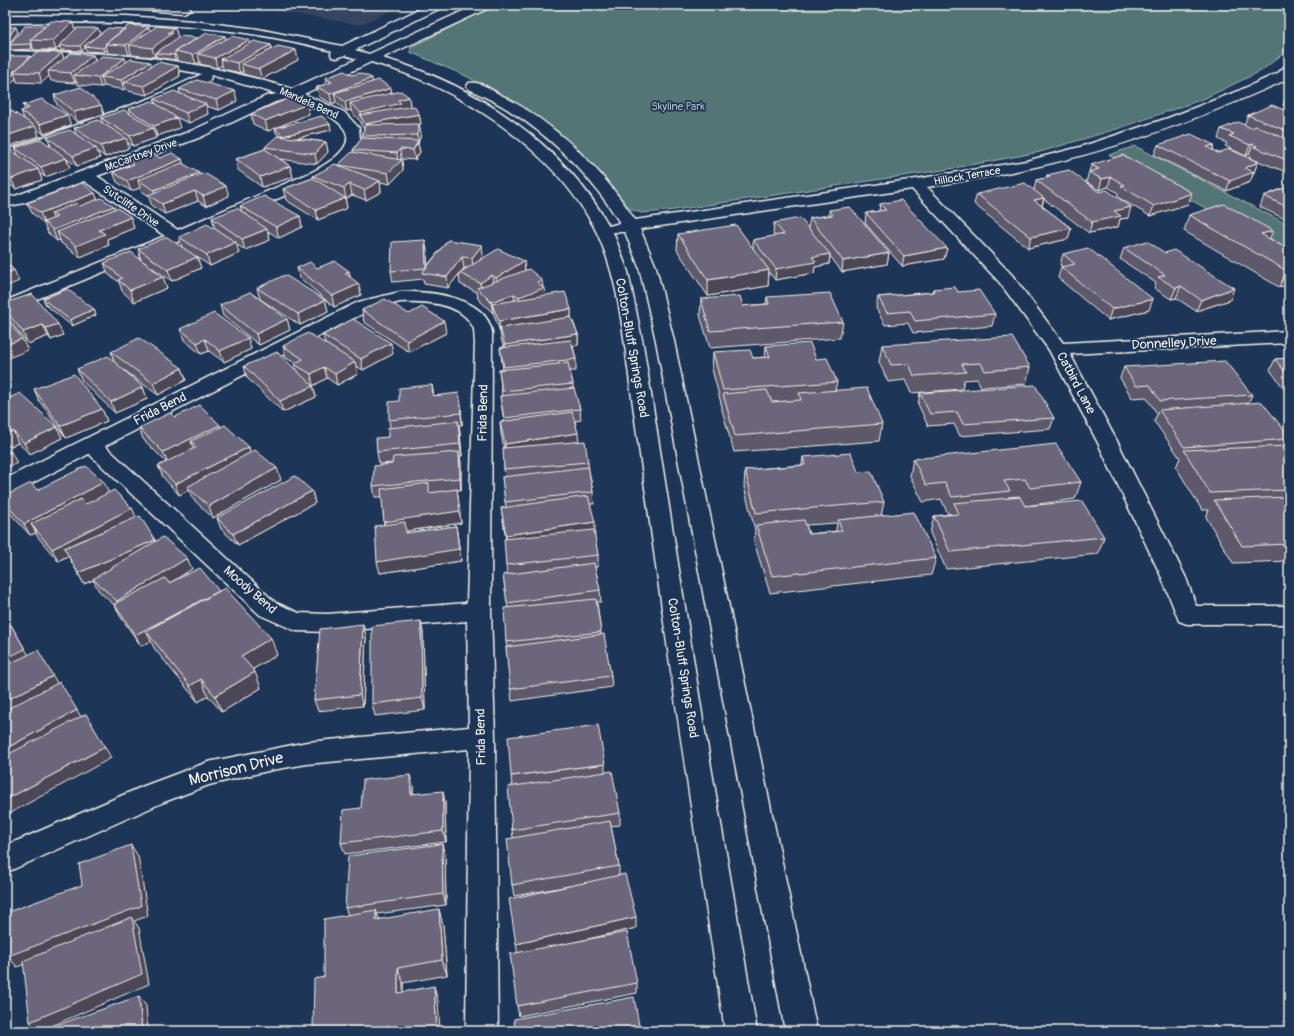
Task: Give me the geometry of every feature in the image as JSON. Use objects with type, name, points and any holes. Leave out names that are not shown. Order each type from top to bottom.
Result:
[{"type":"street","points":[[131,5],[193,10]]},
{"type":"street","points":[[326,61],[342,50],[360,45],[437,5]]},
{"type":"street","points":[[390,50],[485,5]]},
{"type":"street","name":"Colton-Bluff Springs Road","points":[[5,19],[89,18],[174,23],[269,33],[342,50],[360,45],[390,50],[470,84],[513,107],[561,144],[602,186],[631,226],[643,255],[665,341],[801,1031]]},
{"type":"street","name":"Colton-Bluff Springs Road","points":[[360,45],[459,94],[494,114],[551,159],[588,205],[603,230],[624,292],[634,344],[691,726],[741,1031]]},
{"type":"street","name":"McCartney Drive","points":[[6,202],[18,200],[196,134],[282,91],[360,45]]},
{"type":"street","name":"Mandela Bend","points":[[5,55],[73,56],[176,65],[213,73],[282,91],[335,112],[350,124],[354,137],[348,154],[325,171],[177,237],[5,307]]},
{"type":"street","points":[[5,156],[156,101],[213,73]]},
{"type":"street","name":"Hillock Terrace","points":[[603,230],[916,184],[1026,165],[1085,150],[1173,121],[1243,94],[1287,74]]},
{"type":"street","name":"Sutcliffe Drive","points":[[85,175],[177,237]]},
{"type":"street","name":"Catbird Lane","points":[[916,184],[1006,279],[1058,349],[1108,443],[1174,578],[1187,615],[1289,615]]},
{"type":"street","name":"Frida Bend","points":[[5,488],[364,306],[388,299],[414,297],[443,300],[462,307],[474,315],[482,327],[484,342],[478,611],[482,737],[482,1031]]},
{"type":"street","name":"Donnelley Drive","points":[[1058,349],[1289,337]]},
{"type":"street","name":"Moody Bend","points":[[91,444],[268,609],[283,617],[296,622],[327,623],[478,611]]},
{"type":"street","name":"Morrison Drive","points":[[5,860],[179,783],[208,774],[272,759],[307,753],[482,737]]},
{"type":"shaded area","points":[[240,5],[403,5],[360,25]]},
{"type":"green space","name":"Skyline Park","points":[[496,5],[1289,5],[1289,49],[1261,71],[1203,99],[1123,127],[1040,152],[943,170],[667,211],[641,213],[630,209],[599,171],[573,145],[528,111],[466,76],[410,52],[411,47]]},
{"type":"green space","points":[[1135,146],[1289,225],[1289,254],[1109,155]]},
{"type":"building","points":[[848,5],[859,5],[851,7]]},
{"type":"building","points":[[51,21],[72,22],[53,41],[30,40]]},
{"type":"building","points":[[129,25],[149,27],[126,45],[105,44]]},
{"type":"building","points":[[25,26],[45,26],[30,40],[32,43],[31,44],[9,45]]},
{"type":"building","points":[[157,26],[175,28],[168,33],[173,33],[152,48],[129,45]]},
{"type":"building","points":[[5,27],[16,27],[5,41]]},
{"type":"building","points":[[77,28],[98,28],[80,46],[59,46]]},
{"type":"building","points":[[108,28],[125,29],[105,44],[106,45],[103,48],[84,46]]},
{"type":"building","points":[[207,33],[225,36],[193,55],[175,51]]},
{"type":"building","points":[[181,36],[198,38],[175,51],[174,55],[155,53]]},
{"type":"building","points":[[232,36],[249,40],[215,58],[198,54]]},
{"type":"building","points":[[254,41],[271,45],[237,63],[221,59]]},
{"type":"building","points":[[278,46],[296,50],[259,69],[241,64]]},
{"type":"building","points":[[37,52],[62,53],[39,73],[13,72]]},
{"type":"building","points":[[71,53],[93,55],[71,73],[48,71]]},
{"type":"building","points":[[11,56],[30,56],[13,72],[14,73],[10,78],[5,78],[5,62]]},
{"type":"building","points":[[102,56],[125,58],[98,78],[74,75]]},
{"type":"building","points":[[131,59],[150,62],[121,80],[101,77]]},
{"type":"building","points":[[158,62],[178,66],[144,86],[124,82]]},
{"type":"building","points":[[344,71],[352,75],[360,73],[372,78],[330,94],[317,87],[332,82],[325,78]]},
{"type":"building","points":[[197,80],[235,91],[216,100],[179,89]]},
{"type":"building","points":[[379,80],[391,88],[345,102],[334,93]]},
{"type":"building","points":[[81,87],[101,105],[74,112],[54,95]]},
{"type":"building","points":[[174,91],[206,104],[186,113],[154,99]]},
{"type":"building","points":[[401,91],[409,97],[398,100],[401,103],[361,113],[350,103]]},
{"type":"building","points":[[292,97],[307,104],[265,121],[251,114]]},
{"type":"building","points":[[42,99],[67,115],[40,124],[21,111],[29,108],[23,105]]},
{"type":"building","points":[[152,101],[177,118],[154,126],[128,109]]},
{"type":"building","points":[[1272,105],[1284,110],[1289,108],[1289,132],[1248,115]]},
{"type":"building","points":[[414,106],[419,114],[365,124],[360,115]]},
{"type":"building","points":[[10,110],[35,126],[6,136],[5,112]]},
{"type":"building","points":[[124,110],[153,128],[130,136],[101,118]]},
{"type":"building","points":[[322,116],[330,124],[283,136],[275,128]]},
{"type":"building","points":[[98,120],[126,138],[101,146],[74,128]]},
{"type":"building","points":[[1238,122],[1251,128],[1256,126],[1289,140],[1289,161],[1254,147],[1257,146],[1253,144],[1250,145],[1229,136],[1234,134],[1221,129]]},
{"type":"building","points":[[419,124],[417,135],[362,136],[365,125]]},
{"type":"building","points":[[70,130],[96,148],[73,156],[47,137]]},
{"type":"building","points":[[1191,134],[1214,145],[1207,147],[1218,153],[1229,149],[1258,162],[1245,168],[1254,172],[1230,181],[1158,145]]},
{"type":"building","points":[[277,136],[326,142],[315,154],[265,147]]},
{"type":"building","points":[[362,138],[418,141],[413,150],[400,149],[397,153],[353,150]]},
{"type":"building","points":[[41,139],[66,158],[41,167],[15,148]]},
{"type":"building","points":[[265,149],[290,166],[260,177],[236,159]]},
{"type":"building","points":[[11,150],[38,169],[11,179],[5,174],[5,152]]},
{"type":"building","points":[[150,152],[160,158],[172,153],[182,159],[127,181],[113,172],[134,164],[127,160]]},
{"type":"building","points":[[352,152],[402,160],[388,173],[338,165]]},
{"type":"building","points":[[1123,155],[1192,193],[1154,206],[1121,186],[1125,185],[1111,177],[1102,179],[1089,172],[1099,169],[1091,165]]},
{"type":"building","points":[[182,163],[199,173],[154,190],[138,180]]},
{"type":"building","points":[[335,164],[380,181],[364,190],[350,184],[344,188],[313,176]]},
{"type":"building","points":[[1069,170],[1099,192],[1107,190],[1131,207],[1114,211],[1121,216],[1092,222],[1036,180],[1050,177],[1047,175]]},
{"type":"building","points":[[204,173],[226,186],[203,196],[195,191],[162,204],[148,195]]},
{"type":"building","points":[[313,178],[345,198],[316,210],[283,189]]},
{"type":"building","points":[[82,183],[95,193],[40,213],[27,203]]},
{"type":"building","points":[[1025,183],[1044,198],[1034,200],[1071,228],[1031,237],[977,194]]},
{"type":"building","points":[[1289,186],[1289,208],[1264,196]]},
{"type":"building","points":[[264,196],[300,216],[276,227],[240,206]]},
{"type":"building","points":[[101,198],[114,206],[53,230],[44,222],[57,217],[51,213],[77,203],[80,206]]},
{"type":"building","points":[[901,200],[947,248],[904,256],[866,213],[886,210],[880,204]]},
{"type":"building","points":[[1224,204],[1273,231],[1261,234],[1282,246],[1289,243],[1289,270],[1287,271],[1189,215]]},
{"type":"building","points":[[850,207],[889,253],[843,261],[810,218],[833,215],[829,210]]},
{"type":"building","points":[[117,208],[131,217],[99,230],[105,234],[76,246],[57,232]]},
{"type":"building","points":[[237,208],[267,229],[242,239],[212,218]]},
{"type":"building","points":[[800,218],[830,254],[812,257],[816,262],[776,269],[753,240],[784,234],[774,223]]},
{"type":"building","points":[[207,224],[236,242],[207,255],[179,237]]},
{"type":"building","points":[[736,225],[769,270],[708,280],[678,234]]},
{"type":"building","points":[[167,237],[197,257],[168,270],[138,249]]},
{"type":"building","points":[[425,240],[426,268],[391,271],[392,242]]},
{"type":"building","points":[[448,240],[482,245],[472,258],[462,257],[447,277],[422,273]]},
{"type":"building","points":[[1147,241],[1165,253],[1174,250],[1234,288],[1201,300],[1181,286],[1176,288],[1158,277],[1165,275],[1124,248]]},
{"type":"building","points":[[1088,248],[1153,299],[1112,309],[1061,267],[1075,264],[1063,254]]},
{"type":"building","points":[[498,249],[524,261],[496,278],[492,275],[480,283],[459,273]]},
{"type":"building","points":[[131,252],[163,277],[130,290],[118,280],[122,278],[104,263]]},
{"type":"building","points":[[335,261],[349,271],[345,273],[359,284],[332,296],[297,268],[310,262],[317,268]]},
{"type":"building","points":[[5,262],[14,270],[5,274]]},
{"type":"building","points":[[529,269],[542,280],[537,282],[544,288],[519,297],[514,294],[491,302],[477,288]]},
{"type":"building","points":[[285,275],[325,300],[298,314],[257,288]]},
{"type":"building","points":[[955,287],[958,292],[979,290],[995,314],[915,321],[910,311],[887,313],[878,297],[934,292],[933,289]]},
{"type":"building","points":[[67,289],[94,309],[70,320],[43,299]]},
{"type":"building","points":[[250,292],[287,319],[256,334],[220,305]]},
{"type":"building","points":[[565,292],[571,309],[499,321],[492,304]]},
{"type":"building","points":[[830,293],[843,322],[710,331],[701,299],[740,296],[743,306],[769,304],[767,297]]},
{"type":"building","points":[[32,294],[58,324],[46,328],[43,325],[23,332],[5,310],[5,303]]},
{"type":"building","points":[[385,299],[409,314],[422,307],[444,321],[407,341],[362,310]]},
{"type":"building","points":[[214,313],[248,338],[220,351],[205,339],[197,343],[180,329]]},
{"type":"building","points":[[5,317],[22,339],[5,345]]},
{"type":"building","points":[[571,317],[578,334],[505,345],[500,328]]},
{"type":"building","points":[[353,319],[391,343],[361,359],[323,335]]},
{"type":"building","points":[[308,333],[355,362],[335,374],[324,367],[311,374],[294,364],[303,359],[283,346]]},
{"type":"building","points":[[1012,337],[1030,367],[985,371],[981,363],[962,364],[966,372],[914,376],[909,364],[891,365],[882,345]]},
{"type":"building","points":[[139,338],[182,368],[153,383],[111,352]]},
{"type":"building","points":[[571,340],[576,359],[504,367],[500,348]]},
{"type":"building","points":[[810,343],[816,359],[827,358],[837,382],[723,390],[713,352],[750,350],[753,358],[770,357],[766,346]]},
{"type":"building","points":[[277,352],[313,386],[280,401],[244,366]]},
{"type":"building","points":[[108,356],[143,387],[111,402],[77,369]]},
{"type":"building","points":[[1289,358],[1289,377],[1275,359]]},
{"type":"building","points":[[1225,361],[1252,395],[1160,401],[1150,385],[1136,386],[1124,367]]},
{"type":"building","points":[[568,363],[573,384],[502,391],[499,370]]},
{"type":"building","points":[[74,374],[102,409],[60,426],[34,389]]},
{"type":"building","points":[[432,385],[433,396],[459,393],[461,413],[389,420],[389,402],[399,401],[399,388]]},
{"type":"building","points":[[1035,385],[1054,418],[963,424],[957,412],[930,414],[920,393]]},
{"type":"building","points":[[574,388],[580,409],[504,418],[500,396]]},
{"type":"building","points":[[867,388],[882,424],[735,436],[723,394],[767,390],[772,402],[801,400],[799,393]]},
{"type":"building","points":[[20,393],[57,427],[24,443],[13,431],[5,435],[5,400]]},
{"type":"building","points":[[1262,402],[1289,436],[1289,439],[1184,447],[1159,410]]},
{"type":"building","points":[[200,405],[220,425],[163,452],[139,428],[170,413],[175,417]]},
{"type":"building","points":[[572,412],[578,433],[505,444],[500,422]]},
{"type":"building","points":[[458,421],[460,444],[377,452],[376,438],[388,437],[388,428]]},
{"type":"building","points":[[225,425],[249,447],[175,484],[158,466],[197,447],[191,441]]},
{"type":"building","points":[[585,441],[588,462],[504,469],[503,448]]},
{"type":"building","points":[[1056,444],[1081,482],[1030,488],[1025,479],[1004,481],[1010,491],[952,497],[945,483],[926,485],[913,459]]},
{"type":"building","points":[[5,446],[11,452],[5,454]]},
{"type":"building","points":[[1289,446],[1289,490],[1210,493],[1184,450]]},
{"type":"building","points":[[255,450],[277,468],[209,506],[187,487]]},
{"type":"building","points":[[459,452],[460,478],[373,486],[374,466],[392,464],[393,457]]},
{"type":"building","points":[[851,453],[858,472],[871,471],[884,502],[756,513],[745,470],[805,465],[803,457]]},
{"type":"building","points":[[86,466],[104,482],[24,524],[5,503],[5,496],[31,483],[37,490]]},
{"type":"building","points":[[588,467],[593,492],[505,502],[502,477]]},
{"type":"building","points":[[295,476],[312,491],[233,534],[217,518]]},
{"type":"building","points":[[429,483],[429,493],[457,489],[460,511],[384,522],[381,489]]},
{"type":"building","points":[[114,490],[132,508],[52,549],[31,524],[81,499],[86,504]]},
{"type":"building","points":[[588,496],[595,522],[506,535],[501,508]]},
{"type":"building","points":[[1020,497],[1025,506],[1082,501],[1104,537],[950,552],[934,516],[959,514],[954,503]]},
{"type":"building","points":[[1289,497],[1289,544],[1242,546],[1214,500]]},
{"type":"building","points":[[914,512],[936,558],[772,576],[756,525],[804,520],[809,534],[842,531],[838,520]]},
{"type":"building","points":[[140,516],[155,540],[78,573],[64,548]]},
{"type":"building","points":[[405,522],[406,533],[456,526],[459,549],[377,562],[375,526]]},
{"type":"building","points":[[594,530],[598,555],[506,565],[504,539]]},
{"type":"building","points":[[163,537],[187,558],[117,601],[93,579]]},
{"type":"building","points":[[594,563],[600,590],[507,603],[503,575]]},
{"type":"building","points":[[200,568],[219,591],[135,635],[114,604],[165,578],[169,583]]},
{"type":"building","points":[[225,588],[271,638],[241,656],[255,672],[215,696],[201,679],[190,686],[146,631]]},
{"type":"building","points":[[596,599],[601,632],[506,642],[504,608]]},
{"type":"building","points":[[421,621],[422,698],[372,704],[372,626]]},
{"type":"building","points":[[363,624],[360,695],[314,700],[320,629]]},
{"type":"building","points":[[11,625],[25,649],[5,659],[5,628]]},
{"type":"building","points":[[604,634],[611,676],[510,689],[506,647]]},
{"type":"building","points":[[38,650],[53,676],[5,701],[5,666]]},
{"type":"building","points":[[60,682],[77,710],[5,749],[5,710]]},
{"type":"building","points":[[86,714],[105,747],[5,800],[5,756]]},
{"type":"building","points":[[598,725],[605,764],[511,776],[508,737]]},
{"type":"building","points":[[612,771],[620,813],[512,830],[508,787]]},
{"type":"building","points":[[410,775],[411,794],[443,791],[443,831],[341,843],[343,810],[361,808],[363,780]]},
{"type":"building","points":[[610,821],[619,866],[512,885],[507,839]]},
{"type":"building","points":[[442,844],[443,894],[345,908],[348,856]]},
{"type":"building","points":[[131,845],[141,906],[8,956],[5,913],[82,885],[79,864]]},
{"type":"building","points":[[625,874],[636,917],[516,944],[509,899]]},
{"type":"building","points":[[439,909],[442,960],[398,968],[398,993],[434,986],[437,1031],[313,1031],[314,979],[324,977],[324,919],[376,910],[376,920]]},
{"type":"building","points":[[132,917],[142,974],[30,1022],[23,961]]},
{"type":"building","points":[[627,932],[637,983],[517,1006],[510,954]]},
{"type":"building","points":[[139,996],[142,1031],[41,1031]]},
{"type":"building","points":[[634,997],[640,1031],[515,1031],[514,1019]]}]
